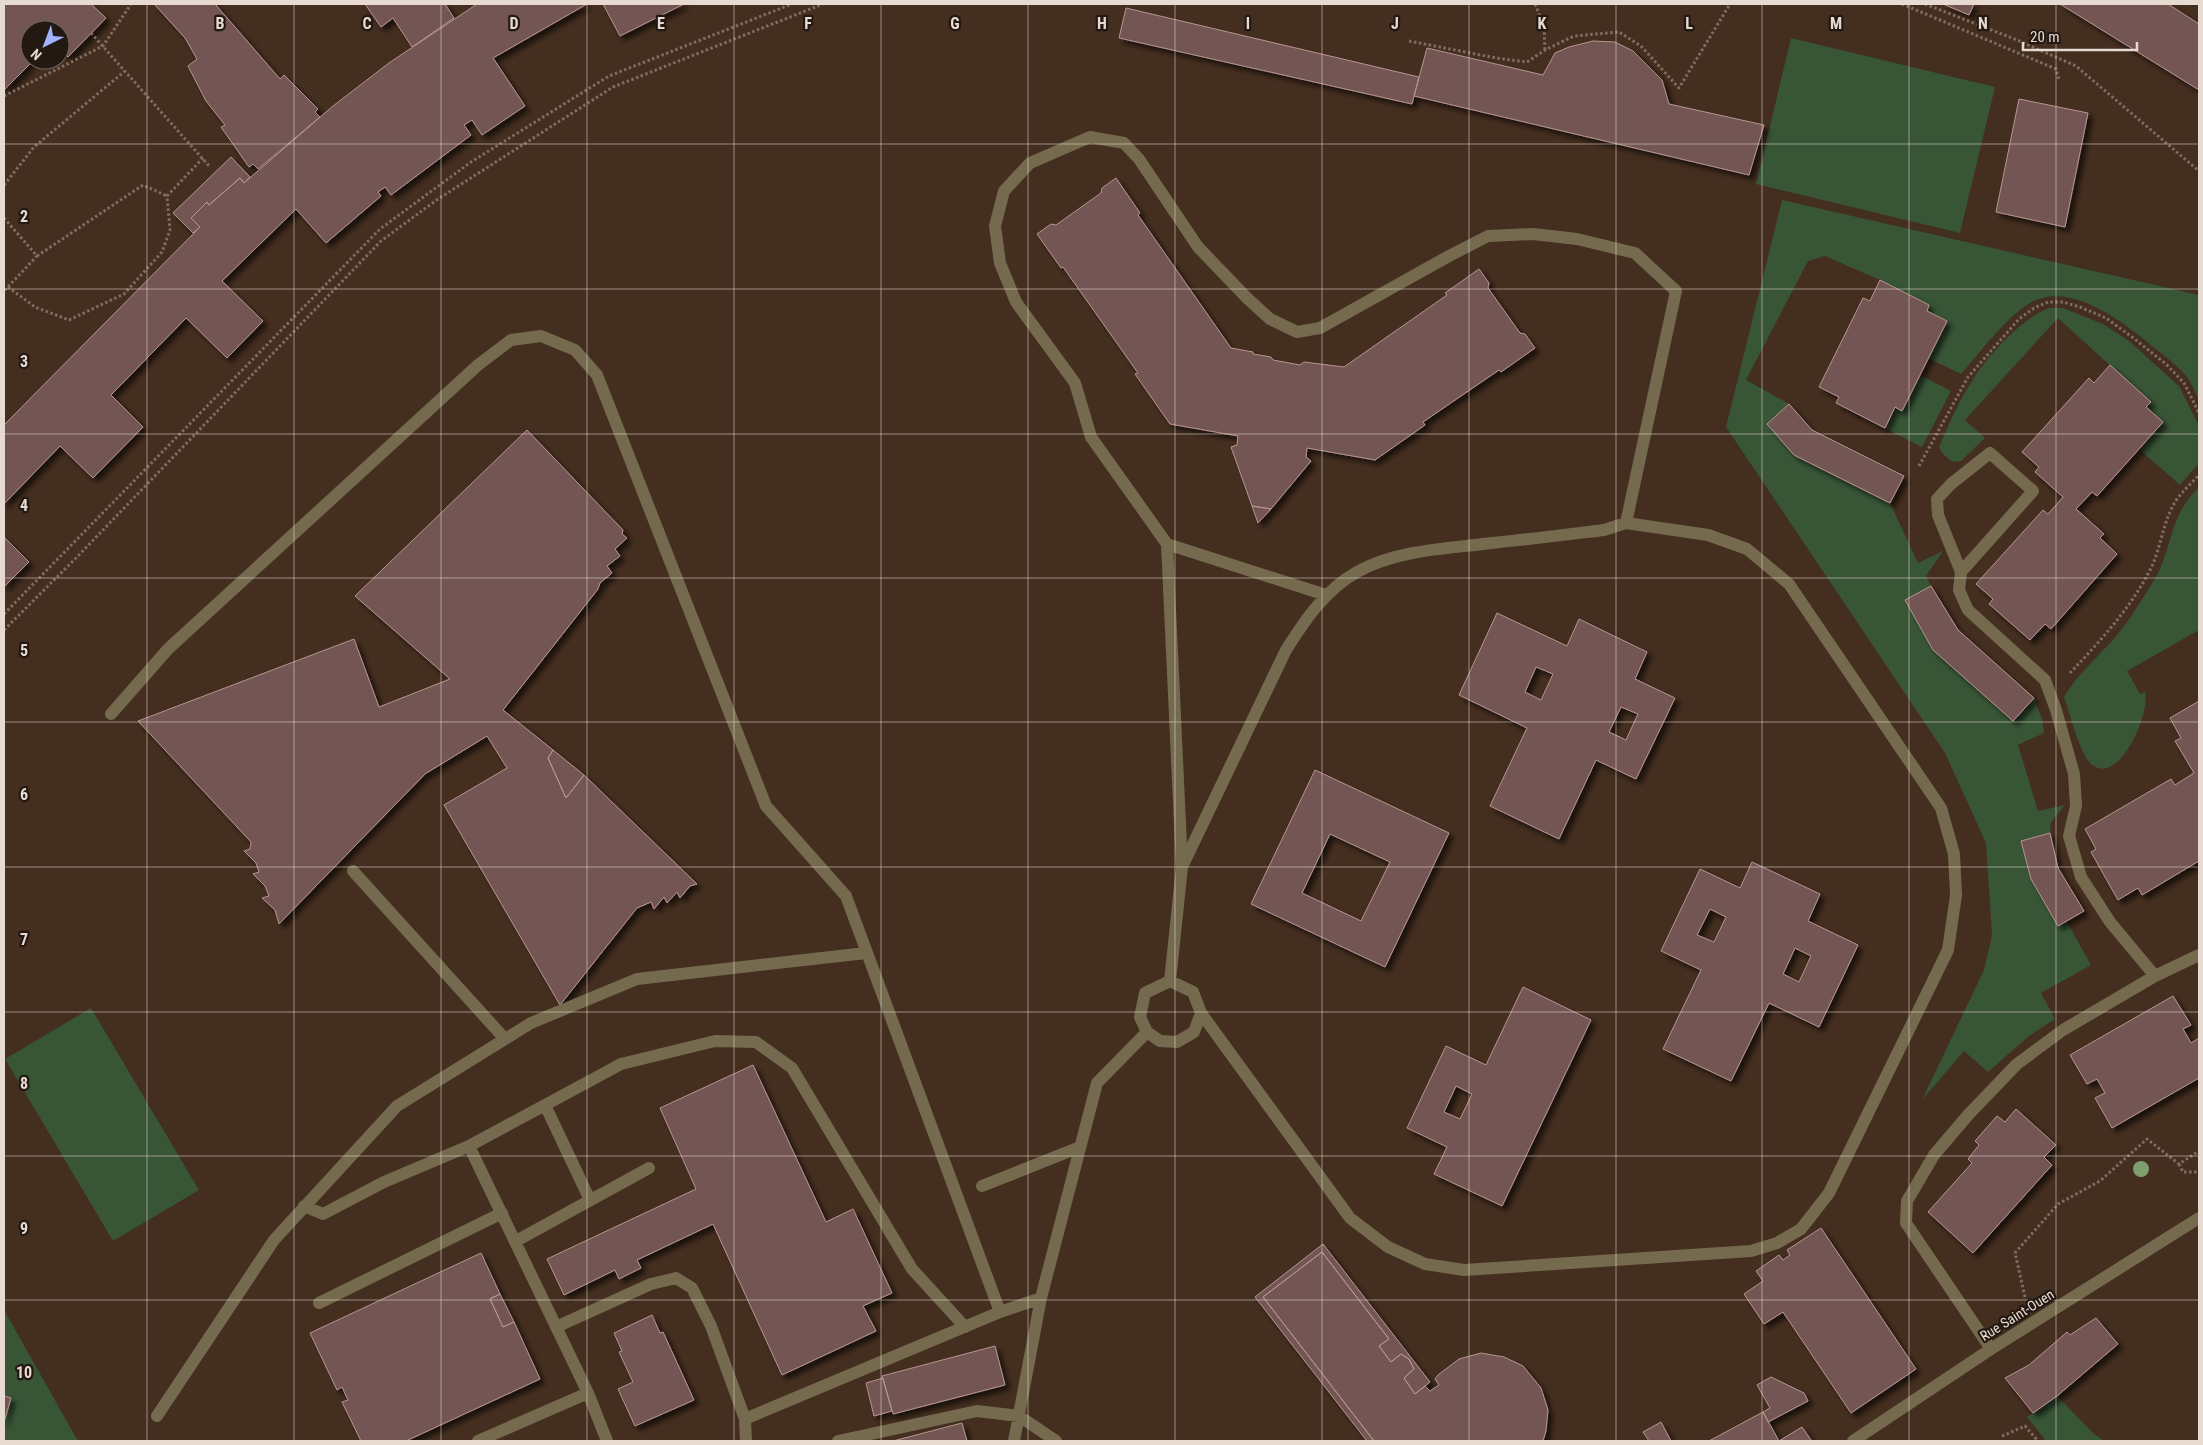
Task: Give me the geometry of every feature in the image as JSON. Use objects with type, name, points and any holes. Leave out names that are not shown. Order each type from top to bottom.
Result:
[{"type":"street","points":[[1170,981],[1182,867],[1167,544],[1091,437],[1076,383],[1016,302],[1000,263],[995,226],[1004,191],[1030,164],[1090,137],[1124,143],[1139,160],[1198,247],[1247,298],[1270,318],[1297,332],[1320,328],[1488,236],[1533,234],[1560,237],[1577,239],[1635,253],[1676,291],[1626,523]]},
{"type":"street","points":[[111,714],[168,649],[478,365],[511,340],[541,336],[575,350],[597,374],[766,806],[846,896],[1000,1312]]},
{"type":"street","points":[[1961,572],[2033,491],[1990,453],[1951,484],[1937,499],[1938,515],[1961,572],[1959,590],[1968,610],[2045,680],[2074,774],[2076,806],[2069,836],[2081,877],[2110,922],[2156,976]]},
{"type":"street","points":[[1170,981],[1193,992],[1201,1013],[1350,1218],[1388,1247],[1425,1264],[1464,1270],[1752,1251],[1777,1243],[1801,1229],[1829,1193],[1948,950],[1956,895],[1954,854],[1942,808],[1789,584],[1747,549],[1708,535],[1626,523],[1604,530],[1430,550],[1393,558],[1357,572],[1326,595],[1304,621],[1286,650],[1182,867]]},
{"type":"street","points":[[1167,544],[1326,595]]},
{"type":"street","points":[[353,871],[505,1039]]},
{"type":"street","points":[[157,1416],[274,1240],[397,1106],[530,1023],[636,978],[866,953]]},
{"type":"street","points":[[1991,1349],[1906,1222],[1907,1201],[1934,1155],[1968,1115],[2017,1064],[2063,1030],[2156,976],[2199,955]]},
{"type":"street","points":[[1170,981],[1145,993],[1140,1017],[1147,1032],[1160,1041],[1177,1042],[1194,1032],[1201,1013]]},
{"type":"street","points":[[1014,1441],[1041,1298],[1097,1083],[1147,1032]]},
{"type":"street","points":[[304,1206],[323,1214],[384,1182],[469,1146],[620,1064],[715,1041],[756,1042],[792,1068],[912,1269],[965,1327]]},
{"type":"street","points":[[545,1105],[590,1200]]},
{"type":"street","points":[[469,1146],[588,1393],[608,1441]]},
{"type":"street","points":[[982,1186],[1080,1147]]},
{"type":"street","points":[[516,1241],[649,1168]]},
{"type":"street","points":[[319,1303],[502,1213]]},
{"type":"street","name":"Rue Saint-Ouen","points":[[1853,1441],[1991,1349],[2199,1218]]},
{"type":"street","points":[[556,1327],[651,1284],[676,1278],[692,1288],[712,1326],[744,1419],[746,1441]]},
{"type":"street","points":[[744,1419],[1000,1312],[1041,1298]]},
{"type":"street","points":[[478,1441],[588,1393]]},
{"type":"street","points":[[838,1441],[977,1411],[1019,1416],[1056,1441]]},
{"type":"path","points":[[4,96],[102,46],[131,4]]},
{"type":"path","points":[[4,614],[380,229],[471,162],[609,76],[792,4]]},
{"type":"path","points":[[4,630],[77,558],[381,241],[438,199],[613,87],[823,4]]},
{"type":"path","points":[[1535,4],[1544,26],[1544,50]]},
{"type":"path","points":[[1409,41],[1527,62],[1544,50],[1574,36],[1619,32],[1641,46],[1679,88],[1730,4]]},
{"type":"path","points":[[1902,4],[2056,70],[2059,80]]},
{"type":"path","points":[[1925,4],[2076,66],[2199,171]]},
{"type":"path","points":[[91,33],[210,167]]},
{"type":"path","points":[[4,185],[34,146],[125,71]]},
{"type":"path","points":[[8,287],[35,307],[69,320],[124,294],[162,252],[170,230],[167,196],[202,158]]},
{"type":"path","points":[[4,291],[37,256],[143,185],[167,196]]},
{"type":"path","points":[[4,218],[37,256]]},
{"type":"path","points":[[1919,466],[1968,377],[2019,319],[2034,308],[2048,302],[2064,302],[2080,307],[2106,318],[2132,337],[2166,364],[2184,382],[2199,413]]},
{"type":"path","points":[[2049,692],[2069,674],[2112,628],[2123,613],[2152,565],[2165,523],[2174,503],[2199,475]]},
{"type":"path","points":[[2021,1282],[2015,1253],[2058,1204],[2100,1181],[2147,1139],[2179,1164],[2183,1172],[2199,1172]]},
{"type":"path","points":[[2179,1164],[2199,1151]]},
{"type":"path","points":[[2002,1436],[2025,1426],[2038,1441]]},
{"type":"green space","points":[[1791,38],[1995,87],[1960,233],[1756,184]]},
{"type":"green space","points":[[1782,200],[2199,295],[2199,401],[2190,382],[2182,371],[2129,328],[2113,317],[2080,300],[2063,297],[2046,297],[2030,303],[2021,309],[2002,326],[1961,374],[1928,358],[1947,321],[1927,311],[1929,305],[1880,280],[1825,256],[1808,261],[1746,380],[1789,404],[1767,424],[1794,455],[1890,503],[1918,563],[1943,551],[1926,576],[1931,586],[1905,600],[1933,650],[2013,721],[2034,698],[2042,719],[2044,733],[2018,745],[2038,811],[2065,805],[2051,822],[2050,833],[2021,842],[2031,879],[2058,926],[2067,922],[2091,965],[2041,993],[2055,1019],[2029,1036],[1988,1072],[1964,1051],[1922,1100],[1984,970],[1992,935],[1986,843],[1945,753],[1726,427]]},
{"type":"green space","points":[[2049,308],[2063,308],[2103,324],[2129,341],[2179,386],[2199,426],[2199,463],[2180,485],[2139,449],[2163,422],[2146,407],[2150,402],[2058,318],[1965,420],[1985,438],[1961,461],[1953,462],[1939,448],[1964,395],[1987,360],[2017,329]]},
{"type":"green space","points":[[1920,375],[1951,391],[1922,447],[1885,428],[1895,407],[1901,410]]},
{"type":"green space","points":[[2199,487],[2199,630],[2127,671],[2140,694],[2145,692],[2146,702],[2143,715],[2131,744],[2122,757],[2112,766],[2102,769],[2091,764],[2083,752],[2064,697],[2079,676],[2114,638],[2142,600],[2160,569],[2174,526],[2183,507]]},
{"type":"green space","points":[[91,1008],[199,1190],[113,1241],[5,1059]]},
{"type":"green space","points":[[4,1310],[78,1441],[4,1441]]},
{"type":"green space","points":[[2057,1396],[2094,1434],[2104,1441],[2046,1441],[2027,1417]]},
{"type":"building","points":[[4,4],[91,4],[106,18],[70,55],[70,20],[20,20],[20,70],[24,70],[4,90]]},
{"type":"building","points":[[156,4],[215,4],[280,79],[284,75],[318,109],[315,112],[320,117],[258,169],[253,164],[249,167],[221,127],[225,125],[206,101],[188,66],[197,59],[185,38]]},
{"type":"building","points":[[365,4],[445,4],[454,18],[412,47],[393,18],[381,27]]},
{"type":"building","points":[[477,4],[587,4],[493,58],[525,106],[482,135],[472,120],[464,125],[471,135],[391,195],[385,187],[378,192],[381,196],[326,243],[296,209],[222,281],[263,321],[227,358],[186,318],[111,395],[143,427],[93,478],[60,446],[4,504],[4,425],[200,227],[191,218],[207,202],[209,205],[240,178],[244,183],[333,106],[389,63]]},
{"type":"building","points":[[603,4],[684,4],[620,36]]},
{"type":"building","points":[[1943,4],[1974,4],[1969,15]]},
{"type":"building","points":[[2060,4],[2168,4],[2199,24],[2199,90]]},
{"type":"building","points":[[1126,8],[1419,77],[1412,104],[1119,38]]},
{"type":"building","points":[[1593,41],[1615,42],[1633,51],[1662,80],[1669,104],[1764,125],[1749,175],[1414,96],[1427,48],[1543,75],[1555,53],[1569,47]]},
{"type":"building","points":[[2019,99],[2088,113],[2065,227],[1996,212]]},
{"type":"building","points":[[231,157],[250,177],[244,183],[240,178],[209,205],[207,202],[191,218],[200,227],[193,233],[173,213]]},
{"type":"building","points":[[1116,178],[1140,213],[1138,215],[1231,348],[1271,357],[1273,360],[1300,365],[1304,362],[1344,367],[1447,295],[1445,293],[1479,269],[1489,283],[1488,288],[1520,333],[1525,334],[1535,348],[1423,422],[1425,425],[1375,460],[1307,448],[1306,457],[1311,461],[1271,509],[1252,506],[1231,447],[1237,445],[1238,436],[1170,424],[1135,374],[1138,373],[1063,267],[1061,268],[1037,234],[1051,224],[1056,225],[1101,193],[1102,188]]},
{"type":"building","points":[[1880,280],[1929,305],[1927,311],[1947,321],[1902,411],[1895,407],[1885,428],[1836,403],[1839,397],[1819,387],[1863,298],[1870,301]]},
{"type":"building","points":[[2110,365],[2151,402],[2146,407],[2163,422],[2097,496],[2092,492],[2076,509],[2104,534],[2100,538],[2117,554],[2051,629],[2045,624],[2030,640],[1989,604],[1993,599],[1976,584],[2043,510],[2048,514],[2063,497],[2035,472],[2039,467],[2022,452],[2089,378],[2094,383]]},
{"type":"building","points":[[1789,404],[1812,430],[1904,476],[1890,503],[1794,455],[1767,424]]},
{"type":"building","points":[[527,430],[623,530],[622,534],[627,538],[615,549],[620,556],[607,566],[612,573],[600,583],[598,589],[503,710],[553,750],[548,758],[566,798],[584,775],[697,884],[690,886],[680,898],[677,892],[667,903],[664,897],[654,909],[651,902],[637,908],[560,1005],[444,805],[507,768],[487,736],[425,774],[279,924],[275,910],[262,898],[269,896],[265,886],[253,874],[259,872],[256,863],[244,851],[250,849],[251,842],[138,721],[354,639],[379,707],[450,679],[355,596]]},
{"type":"building","points":[[1252,506],[1271,509],[1258,523]]},
{"type":"building","points":[[4,537],[29,562],[4,587]]},
{"type":"building","points":[[1931,586],[1958,630],[2034,698],[2013,721],[1933,650],[1905,600]]},
{"type":"building","points":[[1497,613],[1567,646],[1579,619],[1647,652],[1635,679],[1675,698],[1636,779],[1596,760],[1559,839],[1490,806],[1527,728],[1459,695]],"holes":[[[1536,667],[1553,674],[1541,700],[1525,692]],[[1621,707],[1638,714],[1626,740],[1609,732]]]},
{"type":"building","points":[[2199,701],[2199,861],[2142,895],[2138,888],[2118,900],[2091,852],[2096,849],[2085,829],[2171,779],[2175,785],[2194,773],[2175,741],[2181,738],[2170,718]]},
{"type":"building","points":[[553,750],[584,775],[566,798],[548,758]]},
{"type":"building","points":[[1315,770],[1449,833],[1385,967],[1251,904]],"holes":[[[1330,834],[1390,862],[1361,921],[1302,893]]]},
{"type":"building","points":[[2050,833],[2058,868],[2084,911],[2058,926],[2031,879],[2021,841]]},
{"type":"building","points":[[1752,862],[1820,894],[1808,921],[1858,945],[1819,1027],[1769,1003],[1731,1081],[1663,1049],[1701,970],[1661,951],[1700,869],[1740,888]],"holes":[[[1710,909],[1726,917],[1714,942],[1697,935]],[[1795,948],[1811,956],[1799,982],[1783,974]]]},
{"type":"building","points":[[1523,987],[1591,1020],[1502,1206],[1434,1174],[1447,1147],[1407,1128],[1446,1046],[1486,1065]],"holes":[[[1456,1086],[1472,1094],[1460,1119],[1444,1112]]]},
{"type":"building","points":[[2173,996],[2191,1025],[2183,1029],[2191,1043],[2199,1038],[2199,1078],[2112,1128],[2095,1098],[2105,1093],[2097,1079],[2087,1084],[2070,1055]]},
{"type":"building","points":[[753,1065],[826,1222],[853,1209],[892,1293],[863,1306],[876,1331],[782,1375],[713,1224],[637,1260],[641,1268],[619,1279],[615,1270],[564,1295],[547,1259],[696,1189],[660,1108]]},
{"type":"building","points":[[2016,1109],[2056,1145],[2044,1157],[2052,1165],[1973,1253],[1928,1212],[1972,1163],[1968,1159],[1979,1145],[1975,1141],[1997,1116],[2005,1122]]},
{"type":"building","points":[[1821,1228],[1916,1369],[1851,1413],[1783,1312],[1764,1324],[1744,1294],[1763,1281],[1756,1271],[1779,1255],[1783,1260],[1790,1255],[1787,1250]]},
{"type":"building","points":[[1323,1244],[1430,1382],[1415,1394],[1404,1378],[1414,1369],[1409,1359],[1401,1354],[1391,1362],[1379,1346],[1389,1339],[1322,1252],[1263,1297],[1374,1441],[1367,1441],[1255,1297]]},
{"type":"building","points":[[1322,1252],[1389,1339],[1379,1346],[1391,1362],[1401,1354],[1409,1359],[1414,1369],[1404,1378],[1415,1394],[1425,1386],[1430,1391],[1439,1385],[1435,1379],[1438,1375],[1459,1359],[1481,1353],[1504,1357],[1523,1366],[1541,1388],[1548,1410],[1543,1441],[1374,1441],[1263,1297]]},
{"type":"building","points":[[481,1253],[500,1294],[490,1299],[503,1327],[514,1322],[540,1379],[406,1441],[361,1441],[342,1402],[348,1400],[342,1387],[337,1390],[310,1333]]},
{"type":"building","points":[[500,1294],[514,1322],[503,1327],[490,1299]]},
{"type":"building","points":[[652,1315],[660,1333],[663,1332],[694,1400],[635,1426],[618,1389],[633,1382],[619,1352],[622,1351],[614,1333]]},
{"type":"building","points":[[2096,1318],[2118,1344],[2057,1396],[2033,1413],[2005,1378],[2029,1365],[2067,1332],[2070,1335]]},
{"type":"building","points":[[995,1346],[1005,1385],[893,1414],[882,1376]]},
{"type":"building","points":[[1771,1377],[1804,1393],[1808,1401],[1768,1422],[1763,1412],[1770,1408],[1757,1385]]},
{"type":"building","points":[[883,1378],[892,1411],[874,1416],[866,1383]]},
{"type":"building","points":[[4,1396],[11,1398],[4,1422]]},
{"type":"building","points":[[1763,1412],[1779,1441],[1709,1441]]},
{"type":"building","points":[[1661,1422],[1671,1441],[1649,1441],[1643,1432]]},
{"type":"building","points":[[962,1423],[967,1441],[893,1441]]},
{"type":"building","points":[[1802,1427],[1810,1441],[1779,1441]]}]
